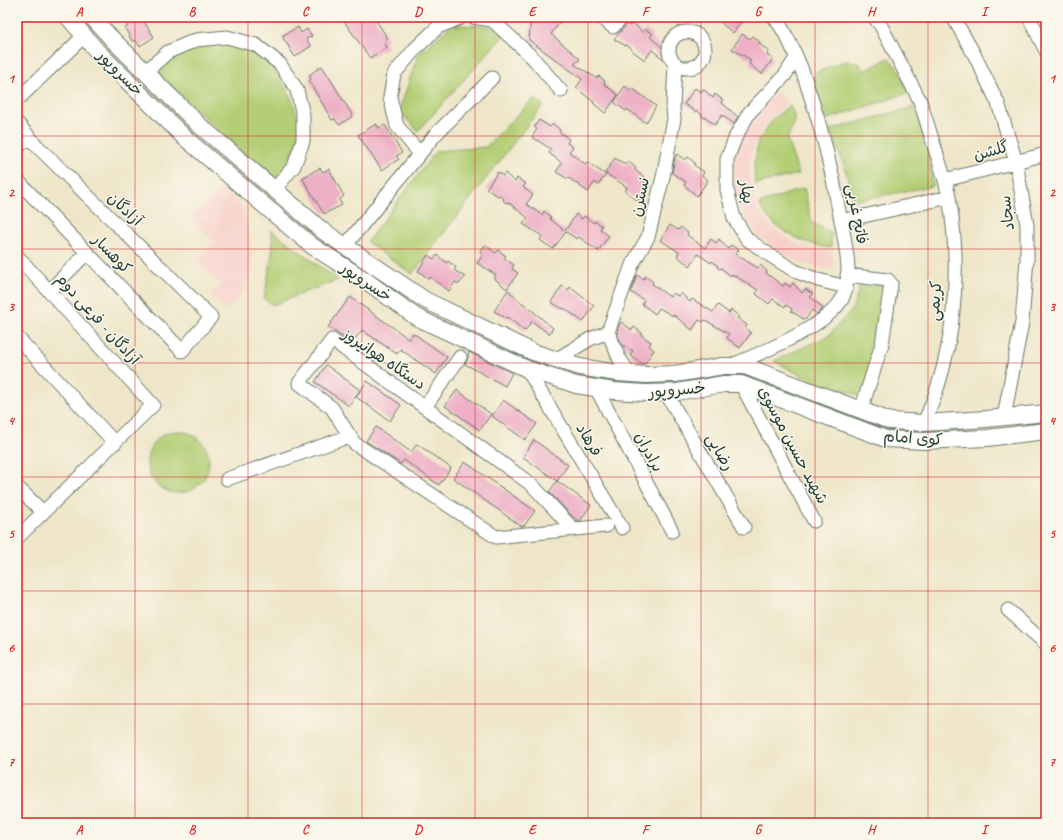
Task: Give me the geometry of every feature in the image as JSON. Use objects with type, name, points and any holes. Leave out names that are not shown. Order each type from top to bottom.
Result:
[{"type":"street","name":"خسروپور","points":[[68,17],[97,51],[185,138],[312,246],[365,280],[416,317],[523,367],[576,385],[614,392],[646,393],[677,392],[724,384],[745,386]]},
{"type":"street","name":"خسروپور","points":[[92,17],[110,38],[198,124],[276,189],[323,231],[425,300],[526,348],[580,367],[630,374],[675,374],[743,367]]},
{"type":"street","points":[[420,154],[397,126],[390,97],[394,74],[415,49],[438,27],[462,17]]},
{"type":"street","points":[[473,17],[492,20],[533,58],[561,92]]},
{"type":"street","points":[[601,17],[613,27],[622,17]]},
{"type":"street","name":"فاتح غربی","points":[[743,367],[833,311],[841,300],[847,281],[845,243],[834,183],[822,135],[807,84],[796,58],[774,17]]},
{"type":"street","points":[[874,17],[881,26],[920,101],[945,180]]},
{"type":"street","name":"سجاد","points":[[954,17],[998,103],[1016,162],[1028,225],[1022,322],[1004,417]]},
{"type":"street","points":[[1029,17],[1046,51]]},
{"type":"street","points":[[17,100],[84,36]]},
{"type":"street","points":[[145,72],[168,52],[175,48],[196,40],[227,37],[256,45],[280,64],[297,90],[303,115],[303,141],[294,166],[276,189]]},
{"type":"street","name":"بهار","points":[[796,58],[785,75],[749,113],[736,136],[728,159],[727,190],[734,218],[747,239],[794,271],[818,280],[847,281],[880,278],[888,280],[890,284],[881,348],[861,410]]},
{"type":"street","name":"نسترن","points":[[608,332],[632,265],[650,231],[674,119],[675,63]]},
{"type":"street","points":[[345,246],[435,135],[492,78]]},
{"type":"street","points":[[159,112],[170,97]]},
{"type":"street","name":"آزادگان","points":[[17,123],[29,137],[210,317],[182,351]]},
{"type":"street","points":[[17,148],[29,137]]},
{"type":"street","name":"گلشن","points":[[945,180],[1046,154]]},
{"type":"street","name":"کوهسار","points":[[17,180],[182,351]]},
{"type":"street","name":"کریمی","points":[[924,423],[940,380],[948,343],[953,307],[955,243],[949,197],[945,180]]},
{"type":"street","points":[[841,221],[949,197]]},
{"type":"street","points":[[49,291],[87,253]]},
{"type":"street","name":"آزادگان - فرعی دوم","points":[[17,256],[153,405],[115,442]]},
{"type":"street","points":[[365,280],[373,265]]},
{"type":"street","points":[[557,359],[590,339],[608,332],[619,358],[630,374]]},
{"type":"street","points":[[17,337],[115,442],[17,538]]},
{"type":"street","name":"دستگاه هوانیروز","points":[[574,530],[532,485],[332,340],[299,383],[332,408],[354,443],[496,538],[574,530],[606,526]]},
{"type":"street","points":[[523,367],[526,348]]},
{"type":"street","name":"دستگاه هوانیروز","points":[[425,407],[460,357]]},
{"type":"street","name":"فرهاد","points":[[523,367],[622,528]]},
{"type":"street","points":[[743,367],[745,386]]},
{"type":"street","name":"کوی امام","points":[[743,367],[890,421],[924,423],[1046,413]]},
{"type":"street","name":"کوی امام","points":[[745,386],[886,439],[924,441],[987,438],[1046,431]]},
{"type":"street","name":"شهید حسین موسوی","points":[[745,386],[814,521]]},
{"type":"street","name":"برادران","points":[[596,388],[672,531]]},
{"type":"street","name":"رضایی","points":[[666,393],[744,527]]},
{"type":"street","points":[[227,479],[350,436]]},
{"type":"street","points":[[17,487],[43,512]]},
{"type":"street","name":"دستگاه هوانیروز","points":[[535,534],[550,526],[553,519],[548,502]]},
{"type":"street","points":[[1008,610],[1046,644]]},
{"type":"shaded area","points":[[777,92],[788,103],[773,115],[763,128],[756,140],[751,155],[749,170],[751,186],[758,210],[772,227],[794,243],[833,252],[833,270],[800,262],[779,253],[755,233],[739,209],[734,189],[734,159],[747,123]]},
{"type":"shaded area","points":[[221,189],[243,208],[251,248],[252,271],[244,291],[228,310],[211,296],[221,284],[197,261],[214,242],[191,218]]},
{"type":"green space","points":[[451,25],[489,26],[504,35],[418,131],[399,111],[418,55]]},
{"type":"green space","points":[[225,43],[246,47],[266,62],[280,78],[293,102],[301,130],[287,169],[276,183],[156,72],[177,55],[200,44]]},
{"type":"green space","points":[[889,58],[901,73],[908,93],[828,119],[820,113],[813,90],[813,78],[817,72],[844,61],[858,62],[864,71]]},
{"type":"green space","points":[[533,99],[543,105],[412,274],[367,242],[436,151],[486,147]]},
{"type":"green space","points":[[790,105],[795,118],[787,140],[799,174],[755,184],[754,162],[758,141],[773,119]]},
{"type":"green space","points":[[914,107],[931,165],[933,186],[852,201],[847,174],[830,130]]},
{"type":"green space","points":[[804,188],[812,223],[831,232],[831,248],[810,243],[783,230],[769,219],[759,204]]},
{"type":"green space","points":[[271,230],[338,280],[273,305],[264,299],[273,247]]},
{"type":"green space","points":[[861,284],[889,287],[879,349],[862,396],[812,381],[774,361],[828,336],[852,310]]},
{"type":"green space","points":[[172,431],[184,431],[200,440],[207,450],[209,462],[207,474],[200,484],[184,493],[172,493],[161,488],[152,479],[147,468],[147,456],[152,445],[161,436]]},
{"type":"building","points":[[122,17],[141,17],[154,37],[140,46],[136,41],[132,41],[125,28],[128,26]]},
{"type":"building","points":[[341,17],[374,17],[388,39],[384,42],[387,47],[370,58]]},
{"type":"building","points":[[531,17],[564,17],[551,34],[580,59],[574,64],[596,78],[599,76],[605,81],[604,84],[618,95],[605,113],[576,88],[582,79],[529,40]]},
{"type":"building","points":[[714,17],[745,17],[733,33]]},
{"type":"building","points":[[633,23],[643,33],[645,29],[653,34],[650,37],[672,56],[667,62],[652,50],[645,60],[631,50],[632,49],[614,39],[627,24],[630,26]]},
{"type":"building","points":[[298,27],[301,33],[307,29],[312,36],[306,39],[311,46],[295,57],[282,36]]},
{"type":"building","points":[[742,34],[750,39],[753,36],[760,42],[759,44],[769,51],[767,55],[773,59],[762,74],[749,64],[751,60],[732,49]]},
{"type":"building","points":[[322,66],[353,116],[339,125],[335,119],[332,120],[309,81],[311,79],[309,75]]},
{"type":"building","points":[[625,86],[630,91],[632,88],[656,106],[646,123],[627,109],[626,111],[614,102]]},
{"type":"building","points":[[695,88],[701,92],[703,89],[713,98],[715,94],[723,100],[721,102],[738,117],[734,124],[722,115],[715,125],[705,117],[704,118],[697,110],[696,112],[684,104]]},
{"type":"building","points":[[539,120],[550,127],[553,124],[560,130],[559,132],[569,139],[567,143],[573,147],[569,152],[585,164],[587,162],[606,175],[598,185],[595,182],[588,192],[569,178],[568,179],[556,172],[562,163],[549,153],[551,149],[532,137],[537,129],[534,127]]},
{"type":"building","points":[[376,124],[379,128],[385,125],[402,153],[396,156],[399,159],[382,170],[358,135]]},
{"type":"building","points":[[677,154],[685,160],[688,157],[695,163],[694,165],[704,172],[702,176],[708,180],[697,196],[684,185],[686,182],[672,173]]},
{"type":"building","points":[[615,158],[626,165],[629,162],[636,168],[635,170],[645,178],[643,181],[649,185],[638,201],[625,191],[627,187],[605,173]]},
{"type":"building","points":[[320,168],[323,172],[329,169],[344,196],[339,200],[342,205],[324,214],[302,178]]},
{"type":"building","points":[[498,172],[503,176],[505,173],[515,182],[517,178],[526,184],[523,187],[533,195],[526,204],[542,215],[544,211],[551,217],[550,219],[565,231],[576,214],[582,219],[584,216],[594,223],[595,221],[602,226],[600,229],[609,236],[598,251],[579,237],[577,239],[566,232],[553,249],[540,240],[542,236],[523,224],[528,218],[508,202],[506,203],[499,195],[498,196],[486,189]]},
{"type":"building","points":[[670,225],[678,230],[681,227],[688,233],[687,235],[705,248],[711,239],[716,243],[719,239],[728,249],[731,245],[739,250],[735,254],[758,268],[760,265],[767,271],[766,273],[783,286],[785,283],[790,287],[793,283],[802,293],[805,289],[813,294],[810,297],[823,308],[817,314],[812,310],[805,320],[791,311],[792,309],[786,305],[785,307],[773,299],[769,304],[756,294],[758,290],[732,274],[731,276],[721,268],[720,269],[717,267],[718,266],[712,261],[711,263],[698,254],[690,266],[677,256],[679,252],[660,240]]},
{"type":"building","points":[[485,245],[496,253],[498,250],[506,256],[504,258],[514,265],[512,269],[518,273],[507,289],[494,278],[496,275],[477,263],[483,255],[480,252]]},
{"type":"building","points":[[428,255],[434,259],[437,255],[447,263],[448,261],[456,267],[454,270],[465,277],[459,284],[455,282],[449,291],[430,277],[429,279],[418,271]]},
{"type":"building","points":[[637,275],[643,279],[646,276],[653,282],[652,284],[670,297],[673,293],[678,296],[681,293],[690,302],[692,299],[713,312],[718,305],[729,313],[731,310],[739,316],[737,318],[747,325],[745,328],[751,333],[740,348],[727,338],[729,334],[705,320],[703,322],[699,320],[692,330],[674,315],[673,316],[659,308],[655,314],[642,304],[644,300],[631,292]]},
{"type":"building","points":[[562,286],[568,290],[570,287],[594,306],[583,322],[564,308],[563,309],[551,302]]},
{"type":"building","points":[[508,290],[553,328],[549,334],[532,321],[525,331],[507,317],[506,318],[494,311]]},
{"type":"building","points":[[350,297],[409,339],[413,333],[447,357],[436,374],[400,349],[397,354],[362,330],[352,343],[328,327]]},
{"type":"building","points":[[621,322],[632,330],[634,327],[642,333],[641,335],[651,342],[649,346],[654,350],[644,365],[630,355],[633,351],[622,345],[617,334],[619,332],[617,330]]},
{"type":"building","points":[[469,352],[512,373],[505,386],[465,364]]},
{"type":"building","points":[[326,365],[360,390],[349,406],[315,382]]},
{"type":"building","points":[[367,381],[401,405],[390,421],[356,397]]},
{"type":"building","points":[[457,390],[491,414],[480,430],[445,406]]},
{"type":"building","points":[[503,400],[537,424],[525,440],[492,416]]},
{"type":"building","points":[[376,427],[411,452],[417,444],[451,468],[439,485],[404,460],[401,464],[366,441]]},
{"type":"building","points":[[534,440],[568,465],[557,481],[523,457]]},
{"type":"building","points":[[465,462],[535,511],[524,526],[521,526],[453,478]]},
{"type":"building","points":[[557,481],[591,505],[580,521],[572,516],[549,492]]}]
